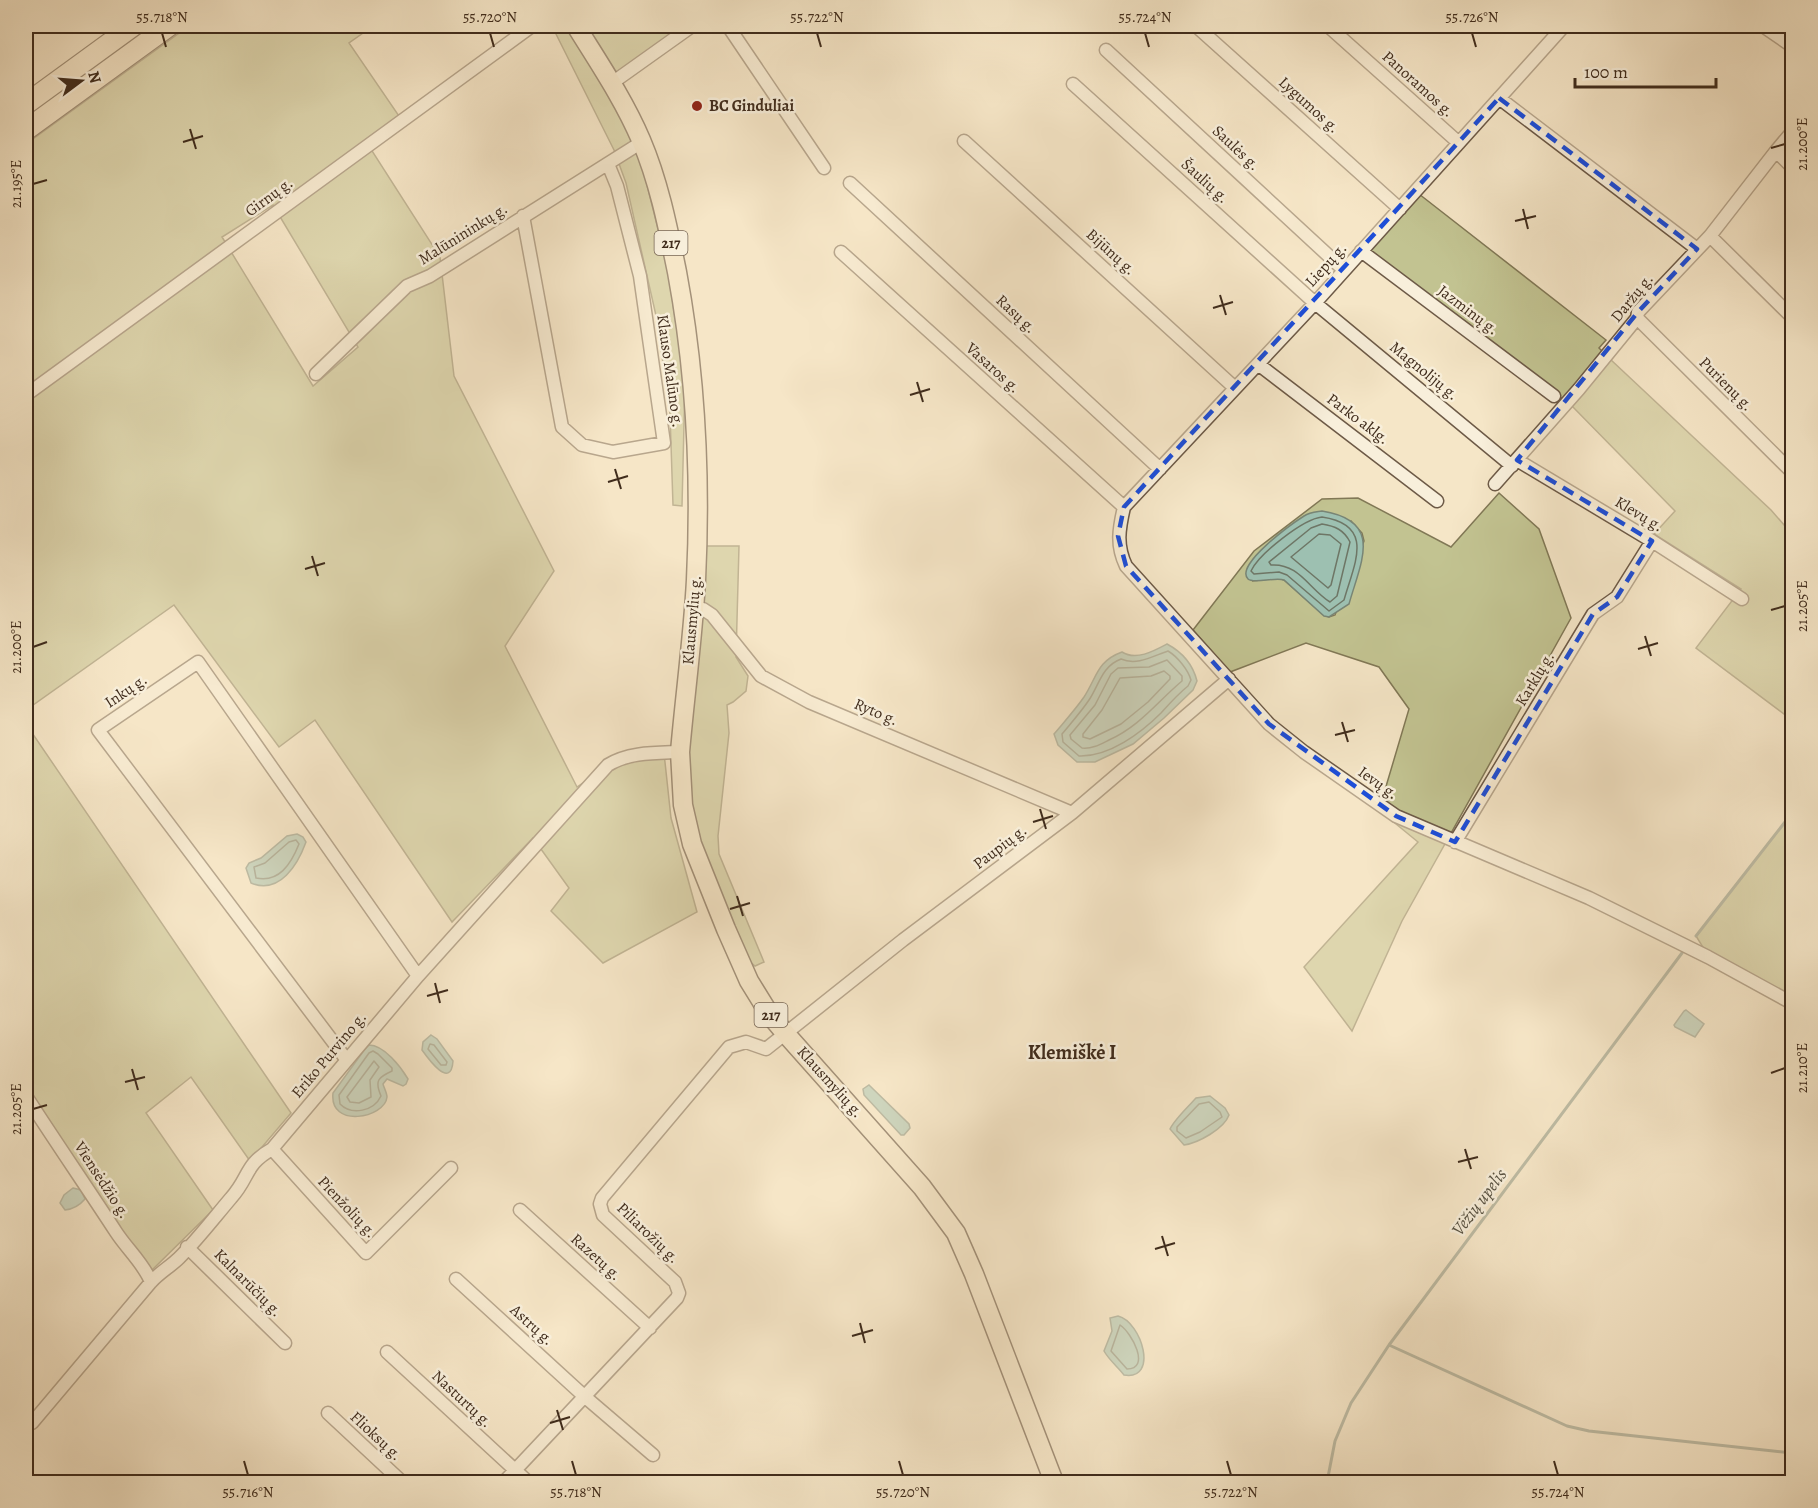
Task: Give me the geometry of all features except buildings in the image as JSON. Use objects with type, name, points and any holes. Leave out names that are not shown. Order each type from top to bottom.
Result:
[{"type":"highway","points":[[26,104],[133,26]]},
{"type":"highway","points":[[26,130],[169,26]]},
{"type":"main road","name":"217","points":[[576,26],[612,83],[642,142]]},
{"type":"main road","name":"Klausmylių g.","points":[[642,142],[660,198],[682,300],[690,358],[698,480],[694,607],[680,752],[683,805],[699,864],[749,981],[770,1015],[922,1186],[956,1233],[974,1274],[1053,1482]]},
{"type":"street","name":"Girnų g.","points":[[26,395],[532,26]]},
{"type":"street","points":[[612,83],[692,26]]},
{"type":"street","points":[[728,26],[824,168]]},
{"type":"street","name":"Lygumos g.","points":[[1196,26],[1400,209]]},
{"type":"street","name":"Panoramos g.","points":[[1328,26],[1459,143]]},
{"type":"street","points":[[1763,26],[1792,46]]},
{"type":"street","name":"Liepų g.","points":[[1124,507],[1400,209],[1558,28]]},
{"type":"street","name":"Saulės g.","points":[[1106,50],[1344,270]]},
{"type":"street","name":"Šaulių g.","points":[[1074,84],[1314,303]]},
{"type":"street","points":[[1499,98],[1697,249]]},
{"type":"street","name":"Daržų g.","points":[[1495,484],[1637,318],[1638,312],[1710,236],[1792,132]]},
{"type":"street","name":"Bijūnų g.","points":[[964,141],[1235,388]]},
{"type":"street","name":"Malūnininkų g.","points":[[316,374],[407,286],[430,276],[642,142]]},
{"type":"street","points":[[1776,151],[1792,167]]},
{"type":"street","name":"Klauso Malūno g.","points":[[523,216],[562,427],[582,445],[613,452],[664,443],[640,276],[617,186],[608,164]]},
{"type":"street","name":"Rasų g.","points":[[850,183],[1160,469]]},
{"type":"street","points":[[1710,236],[1792,317]]},
{"type":"street","name":"Jazminų g.","points":[[1361,251],[1554,396]]},
{"type":"street","name":"Vasaros g.","points":[[841,252],[1124,507]]},
{"type":"street","name":"Magnolijų g.","points":[[1314,303],[1515,463]]},
{"type":"street","name":"Purienų g.","points":[[1637,318],[1792,472]]},
{"type":"street","name":"Parko aklg.","points":[[1258,364],[1437,501]]},
{"type":"street","name":"Klevų g.","points":[[1515,463],[1652,541],[1742,599]]},
{"type":"street","name":"Ievų g.","points":[[1124,507],[1118,545],[1126,566],[1269,724],[1304,752],[1396,816],[1589,898],[1708,957],[1792,1003]]},
{"type":"street","name":"Karklų g.","points":[[1455,842],[1593,614],[1617,597],[1652,541]]},
{"type":"street","name":"Ryto g.","points":[[694,607],[703,609],[712,615],[753,668],[770,683],[809,702],[1072,813]]},
{"type":"street","name":"Inkų g.","points":[[346,1059],[98,730],[198,662],[418,976]]},
{"type":"street","name":"Paupių g.","points":[[785,1033],[903,940],[1072,813],[1229,679]]},
{"type":"street","name":"Eriko Purvino g.","points":[[32,1423],[150,1282],[178,1259],[234,1196],[250,1165],[272,1149],[418,976],[608,765],[619,758],[629,756],[680,752]]},
{"type":"street","name":"Piliarožių g.","points":[[504,1482],[677,1298],[678,1287],[675,1282],[603,1215],[600,1204],[602,1198],[729,1047],[746,1042],[766,1048],[785,1033]]},
{"type":"street","name":"Viensėdžio g.","points":[[26,1099],[90,1190],[117,1234],[147,1273],[150,1282]]},
{"type":"street","name":"Pienžolių g.","points":[[272,1149],[366,1253],[451,1168]]},
{"type":"street","name":"Razetų g.","points":[[520,1210],[650,1328]]},
{"type":"street","name":"Kalnarūčių g.","points":[[188,1247],[285,1343]]},
{"type":"street","name":"Astrų g.","points":[[456,1279],[584,1396],[653,1455]]},
{"type":"street","name":"Nasturtų g.","points":[[387,1352],[528,1482]]},
{"type":"street","name":"Flioksų g.","points":[[328,1413],[402,1482]]},
{"type":"highlighted area","points":[[1499,98],[1697,249],[1638,312],[1517,460],[1652,541],[1617,597],[1593,614],[1455,842],[1396,816],[1269,724],[1126,566],[1118,536],[1124,507]]},
{"type":"green space","points":[[144,26],[156,26],[26,120],[26,112]]},
{"type":"green space","points":[[189,26],[373,26],[349,43],[399,116],[365,140],[440,257],[454,376],[554,571],[505,646],[577,787],[619,758],[664,753],[671,818],[697,912],[603,963],[551,911],[569,888],[533,838],[452,922],[315,720],[279,747],[174,605],[26,710],[26,144]],"holes":[[[273,205],[358,347],[313,386],[222,237]]]},
{"type":"green space","points":[[552,26],[569,26],[619,105],[638,149],[667,265],[685,383],[682,506],[673,505],[670,414],[657,320],[626,183],[614,150]]},
{"type":"green space","points":[[583,26],[687,26],[625,69],[615,72]]},
{"type":"green space","points":[[1419,194],[1606,340],[1599,348],[1604,353],[1564,400],[1370,250]]},
{"type":"green space","points":[[1610,359],[1771,510],[1792,534],[1792,720],[1696,648],[1741,589],[1654,534],[1675,511],[1570,404]]},
{"type":"green space","points":[[1499,493],[1539,529],[1571,618],[1402,921],[1352,1031],[1304,967],[1418,842],[1379,810],[1409,709],[1379,667],[1306,643],[1230,672],[1193,630],[1254,551],[1322,499],[1358,498],[1451,547]],"holes":[[[1351,521],[1362,533],[1364,541],[1335,615],[1329,617],[1324,615],[1284,580],[1278,578],[1252,581]]]},
{"type":"green space","points":[[703,546],[739,546],[736,657],[748,676],[746,691],[727,705],[729,733],[718,836],[719,854],[764,962],[755,966],[748,960],[708,866],[691,800],[688,765]]},
{"type":"green space","points":[[26,724],[291,1113],[250,1161],[191,1077],[146,1113],[213,1210],[149,1273],[26,1096]]},
{"type":"green space","points":[[1792,813],[1792,996],[1704,949],[1696,936]]},
{"type":"water","points":[[1322,511],[1341,516],[1354,524],[1361,533],[1363,545],[1359,573],[1349,604],[1329,617],[1324,616],[1284,580],[1251,580],[1248,579],[1246,573],[1249,564],[1278,535],[1306,515]]},
{"type":"water","points":[[1167,644],[1186,660],[1197,681],[1193,690],[1164,718],[1133,744],[1095,762],[1077,762],[1058,745],[1054,734],[1081,702],[1098,670],[1107,660],[1122,652],[1127,655],[1139,655]]},
{"type":"water","points":[[297,834],[306,842],[293,868],[271,885],[261,886],[251,883],[246,868],[249,863],[261,858],[287,836]]},
{"type":"water","points":[[1686,1010],[1704,1024],[1695,1037],[1674,1025]]},
{"type":"water","points":[[431,1035],[437,1039],[453,1061],[448,1073],[439,1069],[422,1050],[423,1042]]},
{"type":"water","points":[[369,1045],[386,1053],[397,1063],[408,1079],[403,1086],[387,1079],[383,1084],[387,1094],[384,1104],[368,1114],[348,1116],[339,1112],[334,1104],[333,1093]]},
{"type":"water","points":[[869,1085],[909,1124],[910,1128],[904,1135],[901,1135],[864,1095],[863,1089]]},
{"type":"water","points":[[1210,1096],[1225,1108],[1229,1115],[1222,1125],[1210,1134],[1184,1145],[1170,1129],[1196,1098]]},
{"type":"water","points":[[73,1188],[81,1190],[85,1199],[71,1209],[65,1210],[60,1203],[64,1195]]},
{"type":"water","points":[[1118,1316],[1127,1321],[1140,1339],[1144,1361],[1141,1369],[1135,1374],[1124,1375],[1104,1351],[1112,1331],[1110,1318]]},
{"type":"waterway","name":"Vėžių upelis","points":[[1696,936],[1792,813]]},
{"type":"waterway","name":"Vėžių upelis","points":[[1327,1482],[1335,1441],[1351,1403],[1389,1345],[1682,953]]},
{"type":"waterway","points":[[1389,1345],[1567,1426],[1589,1431],[1792,1453]]},
{"type":"place","name":"BC Ginduliai","points":[[697,106]]},
{"type":"district","name":"Klemiškė I","points":[[1072,1052]]}]
